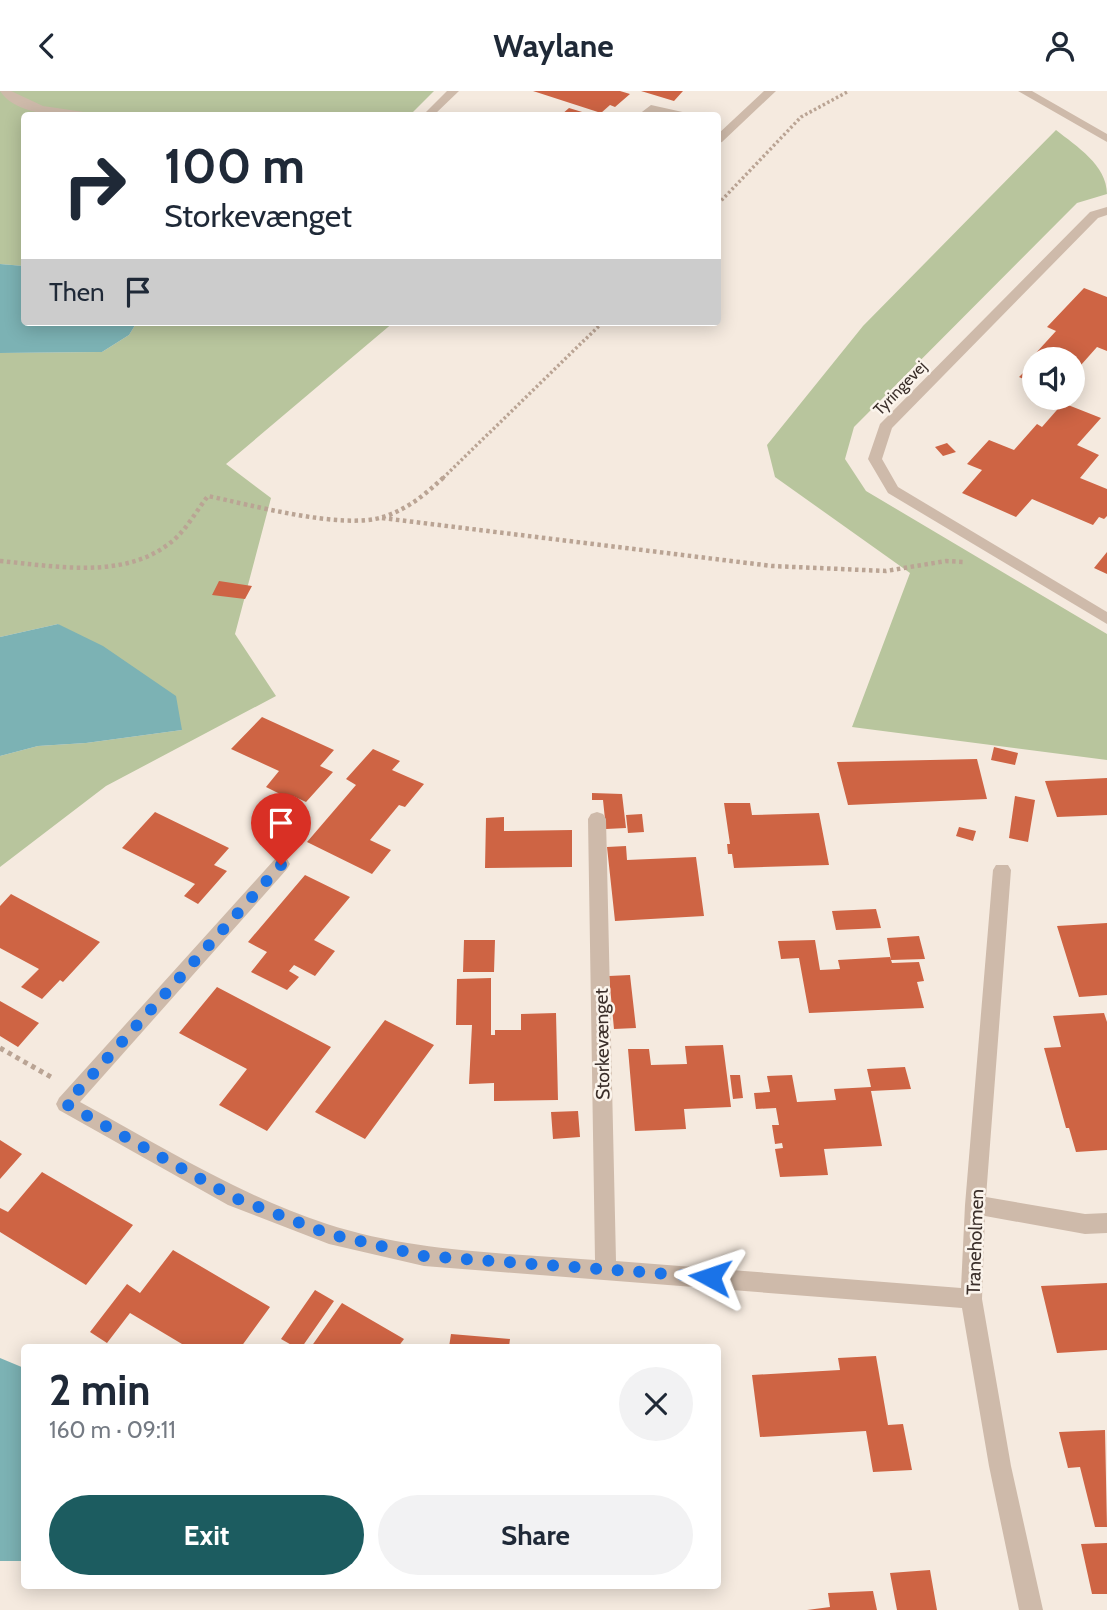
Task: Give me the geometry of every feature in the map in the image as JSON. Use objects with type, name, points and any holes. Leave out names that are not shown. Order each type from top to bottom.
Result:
[{"type":"street","points":[[4,91],[16,102],[52,112]]},
{"type":"street","points":[[431,112],[453,91]]},
{"type":"street","points":[[721,137],[770,91]]},
{"type":"street","points":[[1024,91],[1107,139]]},
{"type":"street","points":[[646,112],[651,108],[669,112]]},
{"type":"street","points":[[721,125],[731,128]]},
{"type":"street","name":"Tyringevej","points":[[1107,211],[1094,215],[885,427],[875,459],[893,490],[1107,619]]},
{"type":"street","name":"Storkevænget","points":[[597,818],[606,1269]]},
{"type":"street","points":[[281,865],[66,1104],[235,1198],[329,1234],[424,1256],[971,1299]]},
{"type":"street","name":"Traneholmen","points":[[1002,870],[975,1205],[971,1299],[1000,1466],[1031,1610]]},
{"type":"street","points":[[975,1205],[1086,1224],[1107,1223]]},
{"type":"path","points":[[721,201],[801,117],[849,91]]},
{"type":"path","points":[[381,518],[421,499],[599,326]]},
{"type":"path","points":[[0,561],[98,568],[142,559],[170,544],[208,496],[327,520],[381,518],[772,566],[886,571],[946,562],[1014,564]]},
{"type":"path","points":[[0,1048],[51,1078],[66,1104]]},
{"type":"green space","points":[[0,91],[434,91],[413,112],[21,112],[21,266],[0,264]]},
{"type":"green space","points":[[1056,130],[1096,165],[1106,184],[1107,194],[1077,203],[854,427],[845,459],[866,491],[1107,634],[1107,760],[852,727],[910,573],[775,477],[767,445],[863,326]]},
{"type":"green space","points":[[135,326],[389,326],[226,464],[271,498],[235,634],[276,696],[106,786],[0,867],[0,756],[38,746],[86,743],[182,730],[58,624],[0,637],[0,353],[102,352],[129,335]]},
{"type":"water","points":[[0,264],[21,266],[21,326],[135,326],[129,335],[102,352],[0,353]]},
{"type":"water","points":[[58,624],[103,646],[176,696],[182,730],[86,743],[38,746],[0,756],[0,637]]},
{"type":"water","points":[[0,1358],[21,1367],[21,1561],[0,1561]]},
{"type":"building","points":[[533,91],[620,91],[630,94],[615,107],[610,105],[602,112]]},
{"type":"building","points":[[641,91],[683,91],[674,101]]},
{"type":"building","points":[[569,108],[582,112],[564,112]]},
{"type":"building","points":[[1084,288],[1107,297],[1107,351],[1097,347],[1085,360],[1085,347],[1041,347],[1056,331],[1047,327]]},
{"type":"building","points":[[1057,410],[1081,410],[1101,418],[1077,445],[1099,455],[1080,478],[1107,489],[1107,516],[1104,519],[1099,517],[1093,525],[1032,499],[1016,517],[962,493],[982,470],[967,464],[989,440],[1014,450],[1037,424],[1042,427]]},
{"type":"building","points":[[947,443],[956,452],[943,456],[935,447]]},
{"type":"building","points":[[1107,552],[1107,574],[1094,568]]},
{"type":"building","points":[[219,581],[252,586],[245,599],[212,595]]},
{"type":"building","points":[[262,717],[334,750],[320,766],[333,772],[306,802],[293,796],[290,799],[266,787],[279,771],[231,749]]},
{"type":"building","points":[[994,747],[1018,753],[1015,765],[991,760]]},
{"type":"building","points":[[373,749],[400,761],[392,770],[424,784],[405,807],[399,805],[370,840],[391,850],[372,874],[307,842],[356,785],[346,779]]},
{"type":"building","points":[[977,759],[987,799],[848,805],[837,762]]},
{"type":"building","points":[[1107,778],[1107,815],[1057,817],[1045,781]]},
{"type":"building","points":[[592,793],[622,794],[626,828],[606,829],[603,800],[592,800]]},
{"type":"building","points":[[1015,796],[1035,800],[1028,842],[1009,838]]},
{"type":"building","points":[[724,803],[750,803],[752,815],[819,813],[829,865],[734,868],[732,854],[728,854],[727,844],[730,844]]},
{"type":"building","points":[[155,812],[229,848],[214,865],[227,871],[198,904],[184,896],[195,884],[122,848]]},
{"type":"building","points":[[642,814],[644,832],[628,833],[626,815]]},
{"type":"building","points":[[504,817],[504,831],[572,830],[572,867],[485,868],[486,818]]},
{"type":"building","points":[[959,827],[976,831],[973,841],[956,836]]},
{"type":"building","points":[[626,846],[627,860],[696,857],[704,916],[615,921],[607,847]]},
{"type":"building","points":[[305,875],[350,897],[314,940],[335,951],[315,976],[294,965],[289,971],[299,977],[287,990],[251,972],[267,952],[248,942]]},
{"type":"building","points":[[11,894],[100,942],[63,982],[60,980],[42,999],[21,987],[39,969],[0,948],[0,906]]},
{"type":"building","points":[[876,909],[881,928],[836,930],[832,911]]},
{"type":"building","points":[[1107,923],[1107,995],[1079,997],[1057,926]]},
{"type":"building","points":[[919,936],[925,959],[891,960],[887,938]]},
{"type":"building","points":[[464,940],[495,940],[494,972],[463,972]]},
{"type":"building","points":[[815,940],[820,970],[840,969],[838,960],[890,957],[892,963],[919,962],[924,981],[917,982],[924,1008],[809,1013],[799,958],[781,959],[778,941]]},
{"type":"building","points":[[630,975],[636,1028],[614,1029],[609,976]]},
{"type":"building","points":[[491,978],[491,1035],[495,1035],[495,1030],[521,1030],[521,1014],[556,1013],[558,1100],[494,1101],[494,1083],[469,1084],[472,1025],[456,1025],[457,979]]},
{"type":"building","points":[[217,987],[331,1047],[267,1131],[219,1105],[247,1069],[179,1033]]},
{"type":"building","points":[[0,1001],[39,1023],[18,1047],[0,1036]]},
{"type":"building","points":[[1104,1013],[1107,1022],[1107,1150],[1076,1152],[1069,1128],[1066,1128],[1044,1048],[1061,1047],[1053,1016]]},
{"type":"building","points":[[385,1020],[434,1045],[365,1139],[315,1112]]},
{"type":"building","points":[[723,1045],[731,1107],[684,1109],[686,1129],[635,1131],[628,1049],[649,1049],[651,1065],[687,1064],[685,1046]]},
{"type":"building","points":[[905,1067],[911,1089],[871,1091],[882,1146],[824,1149],[828,1175],[780,1177],[775,1149],[783,1148],[782,1143],[775,1144],[772,1125],[779,1125],[776,1108],[756,1109],[754,1093],[770,1092],[767,1076],[792,1075],[797,1102],[836,1100],[834,1089],[871,1087],[867,1069]]},
{"type":"building","points":[[730,1075],[740,1075],[743,1098],[733,1099]]},
{"type":"building","points":[[578,1111],[580,1137],[553,1139],[551,1112]]},
{"type":"building","points":[[0,1140],[22,1154],[0,1179]]},
{"type":"building","points":[[42,1172],[133,1225],[86,1285],[0,1232],[0,1208],[8,1212]]},
{"type":"building","points":[[173,1250],[270,1307],[243,1344],[182,1344],[130,1313],[107,1343],[90,1332],[127,1284],[140,1293]]},
{"type":"building","points":[[1107,1283],[1107,1350],[1057,1353],[1041,1286]]},
{"type":"building","points":[[315,1290],[334,1301],[304,1344],[290,1344],[281,1339]]},
{"type":"building","points":[[342,1303],[404,1339],[400,1344],[313,1344]]},
{"type":"building","points":[[451,1334],[510,1339],[509,1344],[449,1344]]},
{"type":"building","points":[[876,1356],[888,1425],[903,1424],[912,1470],[873,1472],[866,1431],[760,1437],[752,1375],[840,1370],[838,1358]]},
{"type":"building","points":[[1105,1430],[1107,1527],[1095,1527],[1080,1467],[1068,1468],[1059,1432]]},
{"type":"building","points":[[1107,1543],[1107,1594],[1092,1594],[1081,1544]]},
{"type":"building","points":[[930,1570],[937,1610],[897,1610],[890,1573]]},
{"type":"building","points":[[873,1591],[877,1610],[807,1610],[830,1607],[828,1593]]},
{"type":"route","points":[[281,865],[66,1104],[235,1198],[329,1234],[424,1256],[710,1277]]}]
